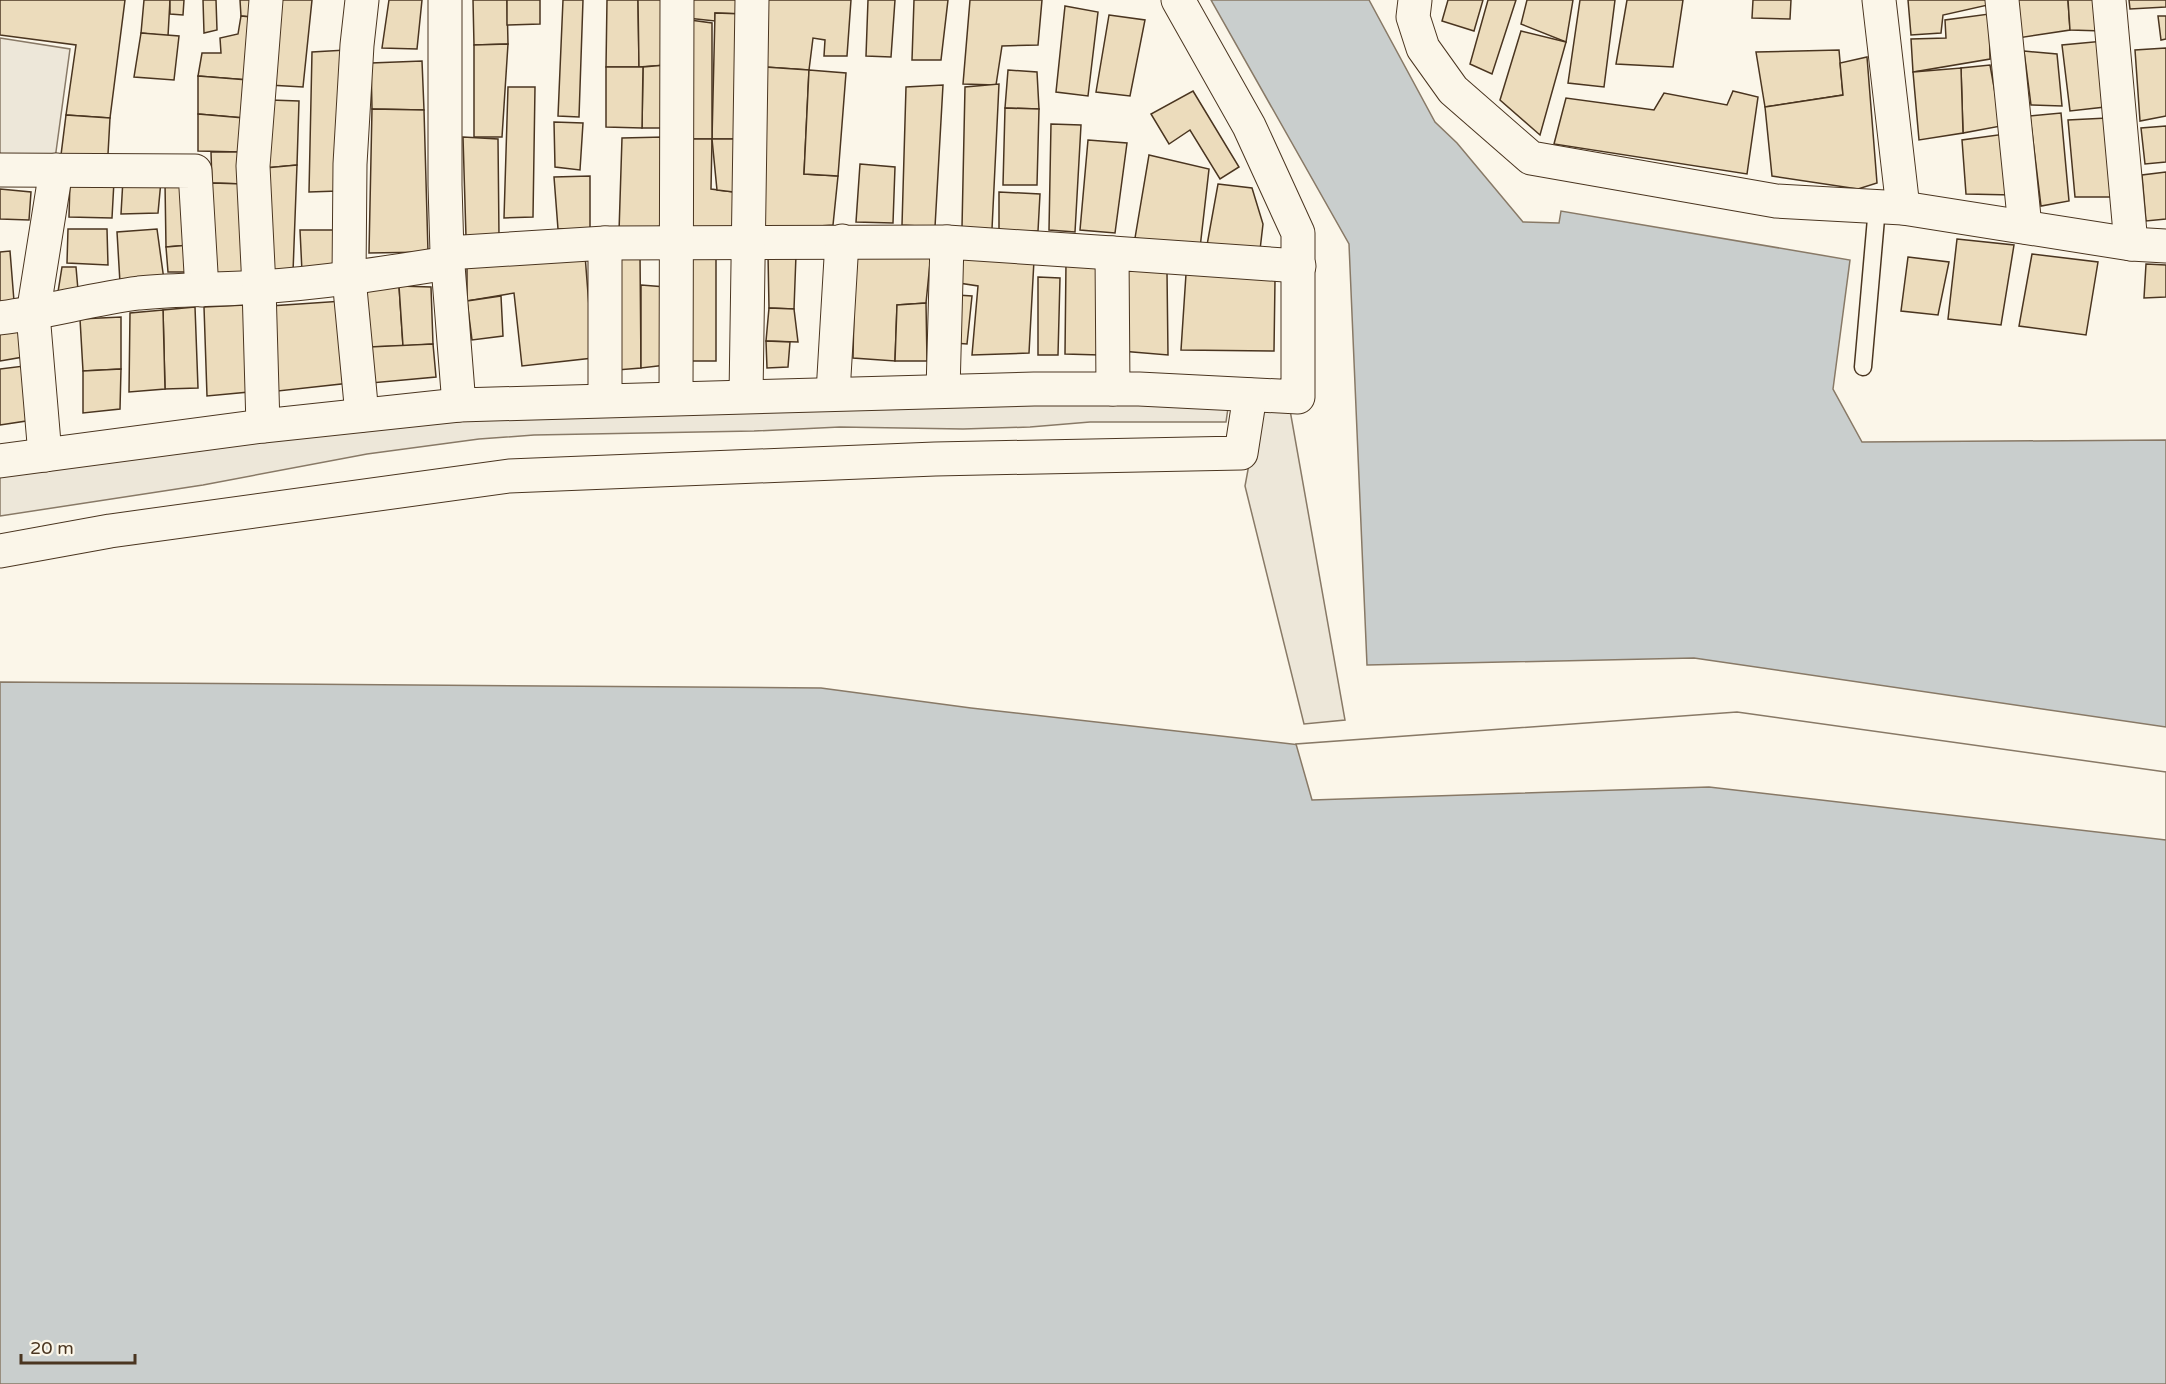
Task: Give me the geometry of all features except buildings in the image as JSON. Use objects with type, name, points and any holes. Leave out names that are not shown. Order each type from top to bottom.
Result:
[{"type":"street","points":[[263,426],[253,166],[266,0]]},
{"type":"street","points":[[362,0],[350,164],[349,278],[362,415]]},
{"type":"street","points":[[445,0],[445,185],[459,405]]},
{"type":"street","points":[[676,398],[677,0]]},
{"type":"street","points":[[746,396],[752,0]]},
{"type":"street","points":[[0,461],[263,426],[459,405],[833,393],[1113,389],[1298,397],[1298,233],[1249,126],[1178,0]]},
{"type":"street","points":[[1415,0],[1413,17],[1424,48],[1453,90],[1531,159],[1776,201],[1890,208],[2131,244],[2166,246]]},
{"type":"street","points":[[1879,0],[1890,208]]},
{"type":"street","points":[[2002,0],[2025,227]]},
{"type":"street","points":[[2109,0],[2131,244]]},
{"type":"street","points":[[0,170],[195,171],[202,290]]},
{"type":"street","points":[[45,455],[33,314],[56,170]]},
{"type":"street","points":[[833,393],[842,241]]},
{"type":"street","points":[[0,318],[33,314],[140,293],[259,287],[349,278],[448,258],[605,243],[947,242],[1299,266]]},
{"type":"street","points":[[943,391],[947,242]]},
{"type":"street","points":[[604,400],[605,243]]},
{"type":"street","points":[[1112,253],[1113,389]]},
{"type":"street","points":[[0,551],[110,531],[509,476],[935,459],[1241,453],[1250,395]]},
{"type":"lane","points":[[1863,367],[1890,208]]},
{"type":"shaded area","points":[[1211,0],[1369,0],[1435,122],[1457,143],[1523,222],[1559,223],[1561,211],[1850,260],[1833,389],[1862,442],[2166,440],[2166,727],[1694,658],[1367,665],[1349,244]]},
{"type":"shaded area","points":[[0,38],[70,49],[55,159],[0,157]]},
{"type":"shaded area","points":[[1229,401],[1226,422],[1090,422],[963,429],[840,427],[534,435],[479,439],[367,454],[203,485],[0,516],[0,476],[116,459],[500,414]]},
{"type":"shaded area","points":[[1259,410],[1290,410],[1345,720],[1304,724],[1245,486]]},
{"type":"shaded area","points":[[0,682],[821,688],[971,708],[1309,746],[2166,772],[2166,1384],[0,1384]]},
{"type":"pier","points":[[1737,712],[2166,772],[2166,840],[1709,787],[1312,800],[1296,744]]}]
